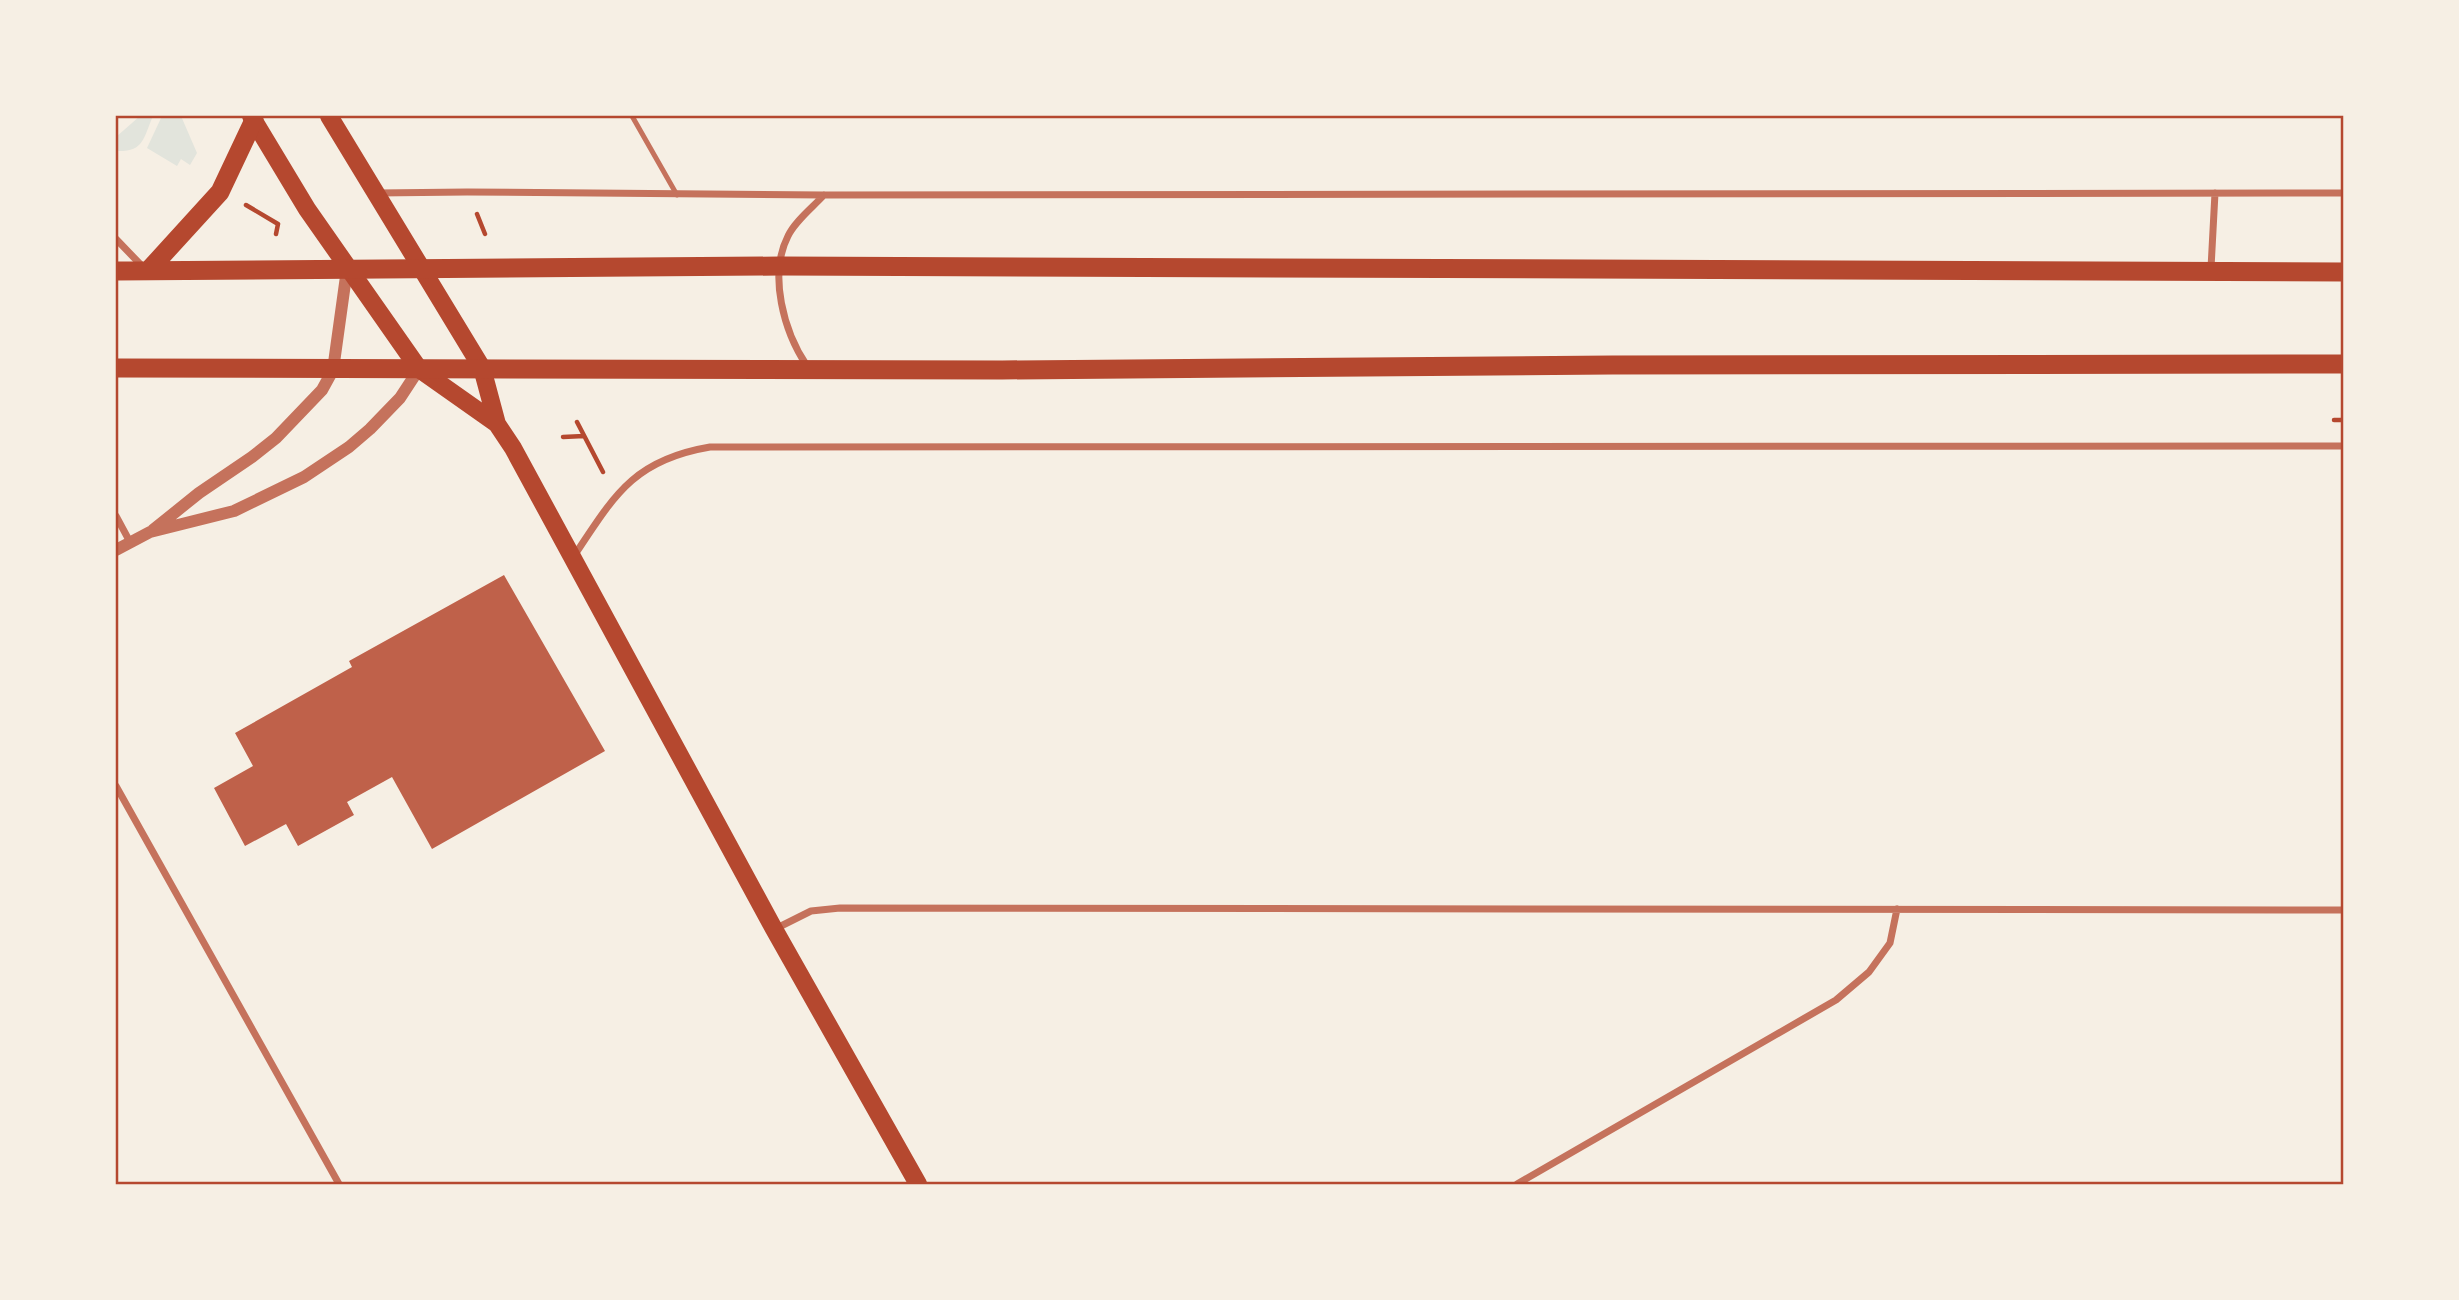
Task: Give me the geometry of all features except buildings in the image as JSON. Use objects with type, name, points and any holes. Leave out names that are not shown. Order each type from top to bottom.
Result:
[{"type":"highway","points":[[148,271],[220,192],[253,118]]},
{"type":"highway","points":[[116,271],[780,266],[2343,272]]},
{"type":"highway","points":[[116,368],[810,370],[2343,364]]},
{"type":"main road","points":[[329,116],[482,368],[497,424],[513,448],[774,929],[918,1185]]},
{"type":"main road","points":[[253,118],[307,209],[419,369],[497,424]]},
{"type":"street","points":[[377,193],[2343,193]]},
{"type":"street","points":[[2211,273],[2215,193]]},
{"type":"street","points":[[810,370],[797,351],[786,324],[781,299],[780,266],[788,235],[824,195]]},
{"type":"street","points":[[116,239],[148,271]]},
{"type":"street","points":[[116,550],[150,532],[199,493],[252,457],[276,438],[322,390],[333,370],[347,269]]},
{"type":"street","points":[[150,532],[234,511],[304,477],[349,447],[370,429],[400,398],[419,369]]},
{"type":"street","points":[[572,559],[608,505],[634,478],[661,460],[710,447],[2343,446]]},
{"type":"street","points":[[116,516],[130,542]]},
{"type":"street","points":[[116,786],[339,1185]]},
{"type":"street","points":[[774,929],[811,911],[840,908],[2343,910]]},
{"type":"street","points":[[1517,1185],[1836,1000],[1868,972],[1890,943],[1897,909]]},
{"type":"lane","points":[[632,116],[678,195]]},
{"type":"path","points":[[235,199],[278,224],[276,234]]},
{"type":"path","points":[[474,206],[485,234]]},
{"type":"path","points":[[577,422],[603,472]]},
{"type":"path","points":[[563,437],[584,436]]},
{"type":"shaded area","points":[[140,116],[153,116],[141,142],[132,149],[116,151],[116,137]]},
{"type":"shaded area","points":[[162,116],[181,116],[197,153],[190,165],[181,159],[177,166],[147,148]]}]
